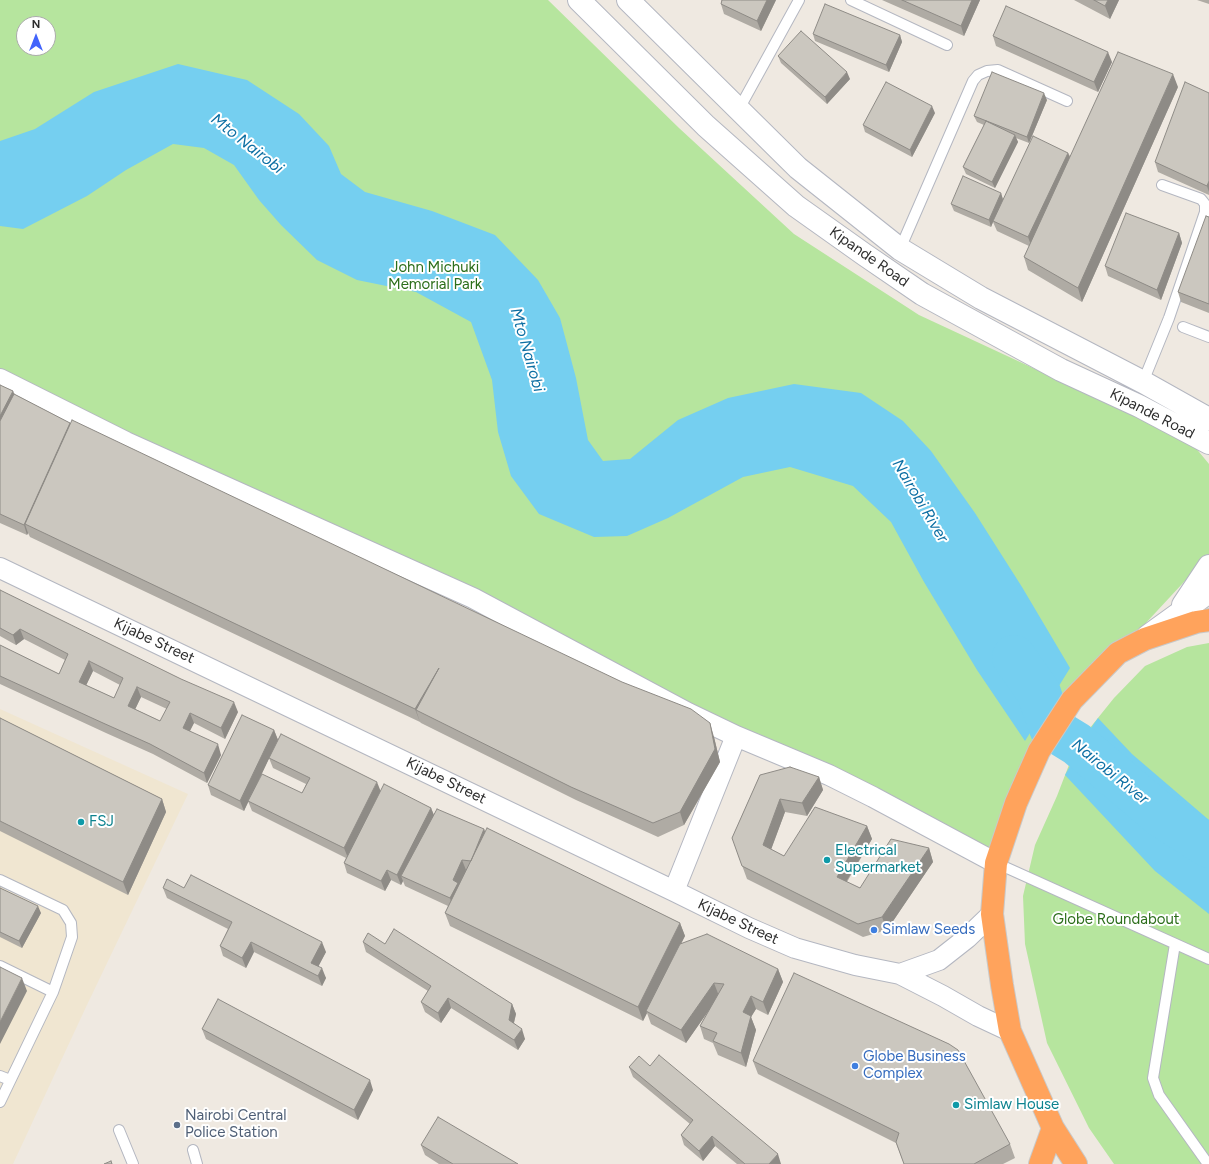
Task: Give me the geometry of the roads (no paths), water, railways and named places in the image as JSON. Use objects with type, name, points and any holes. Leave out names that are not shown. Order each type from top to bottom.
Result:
[{"type":"highway","points":[[1076,1164],[1053,1128],[1010,1031],[992,914],[996,863],[1016,803],[1039,751],[1072,700],[1118,652],[1145,639],[1196,622],[1209,620]]},
{"type":"highway","points":[[1040,1164],[1053,1128]]},
{"type":"main road","name":"Kipande Road","points":[[579,0],[706,126],[796,206],[865,255],[922,294],[1061,370],[1138,406],[1209,443]]},
{"type":"main road","name":"Kipande Road","points":[[628,0],[739,108],[798,168],[900,249],[981,298],[1144,382],[1209,419]]},
{"type":"main road","points":[[1176,616],[1209,566]]},
{"type":"main road","points":[[1145,639],[1209,592]]},
{"type":"street","points":[[0,380],[126,442],[473,598],[688,713],[736,736],[835,778],[996,863]]},
{"type":"street","name":"Kijabe Street","points":[[0,568],[750,928],[795,948],[855,965],[900,974],[978,1016],[1010,1031]]},
{"type":"street","points":[[674,891],[736,736]]},
{"type":"street","points":[[900,974],[939,960],[967,938],[992,914]]},
{"type":"lane","points":[[739,108],[799,0]]},
{"type":"lane","points":[[851,0],[948,45]]},
{"type":"lane","points":[[900,249],[978,74],[998,70],[1067,101]]},
{"type":"lane","points":[[1144,382],[1170,318],[1205,212],[1204,204],[1201,199],[1162,185]]},
{"type":"lane","points":[[1183,327],[1209,337]]},
{"type":"lane","points":[[996,863],[1209,959]]},
{"type":"lane","points":[[0,880],[63,910],[71,924],[72,937],[54,992],[0,1102]]},
{"type":"lane","points":[[1175,944],[1153,1078],[1159,1095],[1208,1164]]},
{"type":"lane","points":[[0,966],[54,992]]},
{"type":"lane","points":[[0,1076],[10,1080]]},
{"type":"lane","points":[[119,1130],[133,1164]]},
{"type":"lane","points":[[193,1150],[197,1164]]},
{"type":"water","name":"Mto Nairobi","points":[[178,64],[247,80],[299,114],[329,146],[341,174],[365,192],[432,211],[495,235],[538,280],[560,318],[576,378],[588,440],[603,461],[630,459],[678,420],[728,398],[794,384],[861,393],[903,421],[931,451],[975,513],[1022,587],[1070,668],[1025,741],[977,670],[924,582],[891,522],[853,486],[790,467],[743,477],[668,518],[627,536],[594,537],[539,514],[511,476],[498,432],[492,380],[471,322],[416,292],[357,280],[317,260],[281,225],[259,200],[234,165],[204,148],[173,144],[126,170],[87,196],[23,229],[0,226],[0,141],[35,129],[94,92]]},
{"type":"water","points":[[1098,718],[1132,754],[1209,820],[1209,914],[1155,871],[1065,775]]},
{"type":"waterway","name":"Nairobi River","points":[[1014,657],[1039,693],[1051,728],[1077,744],[1162,816],[1209,846]]},
{"type":"place","name":"FSJ","points":[[81,822]]},
{"type":"place","name":"Electrical Supermarket","points":[[827,860]]},
{"type":"place","name":"Simlaw Seeds","points":[[874,930]]},
{"type":"place","name":"Globe Business Complex","points":[[855,1066]]},
{"type":"place","name":"Simlaw House","points":[[956,1105]]},
{"type":"place","name":"Nairobi Central Police Station","points":[[177,1125]]},
{"type":"park label","name":"John Michuki Memorial Park","points":[[435,276]]},
{"type":"park label","name":"Globe Roundabout","points":[[1116,920]]}]
